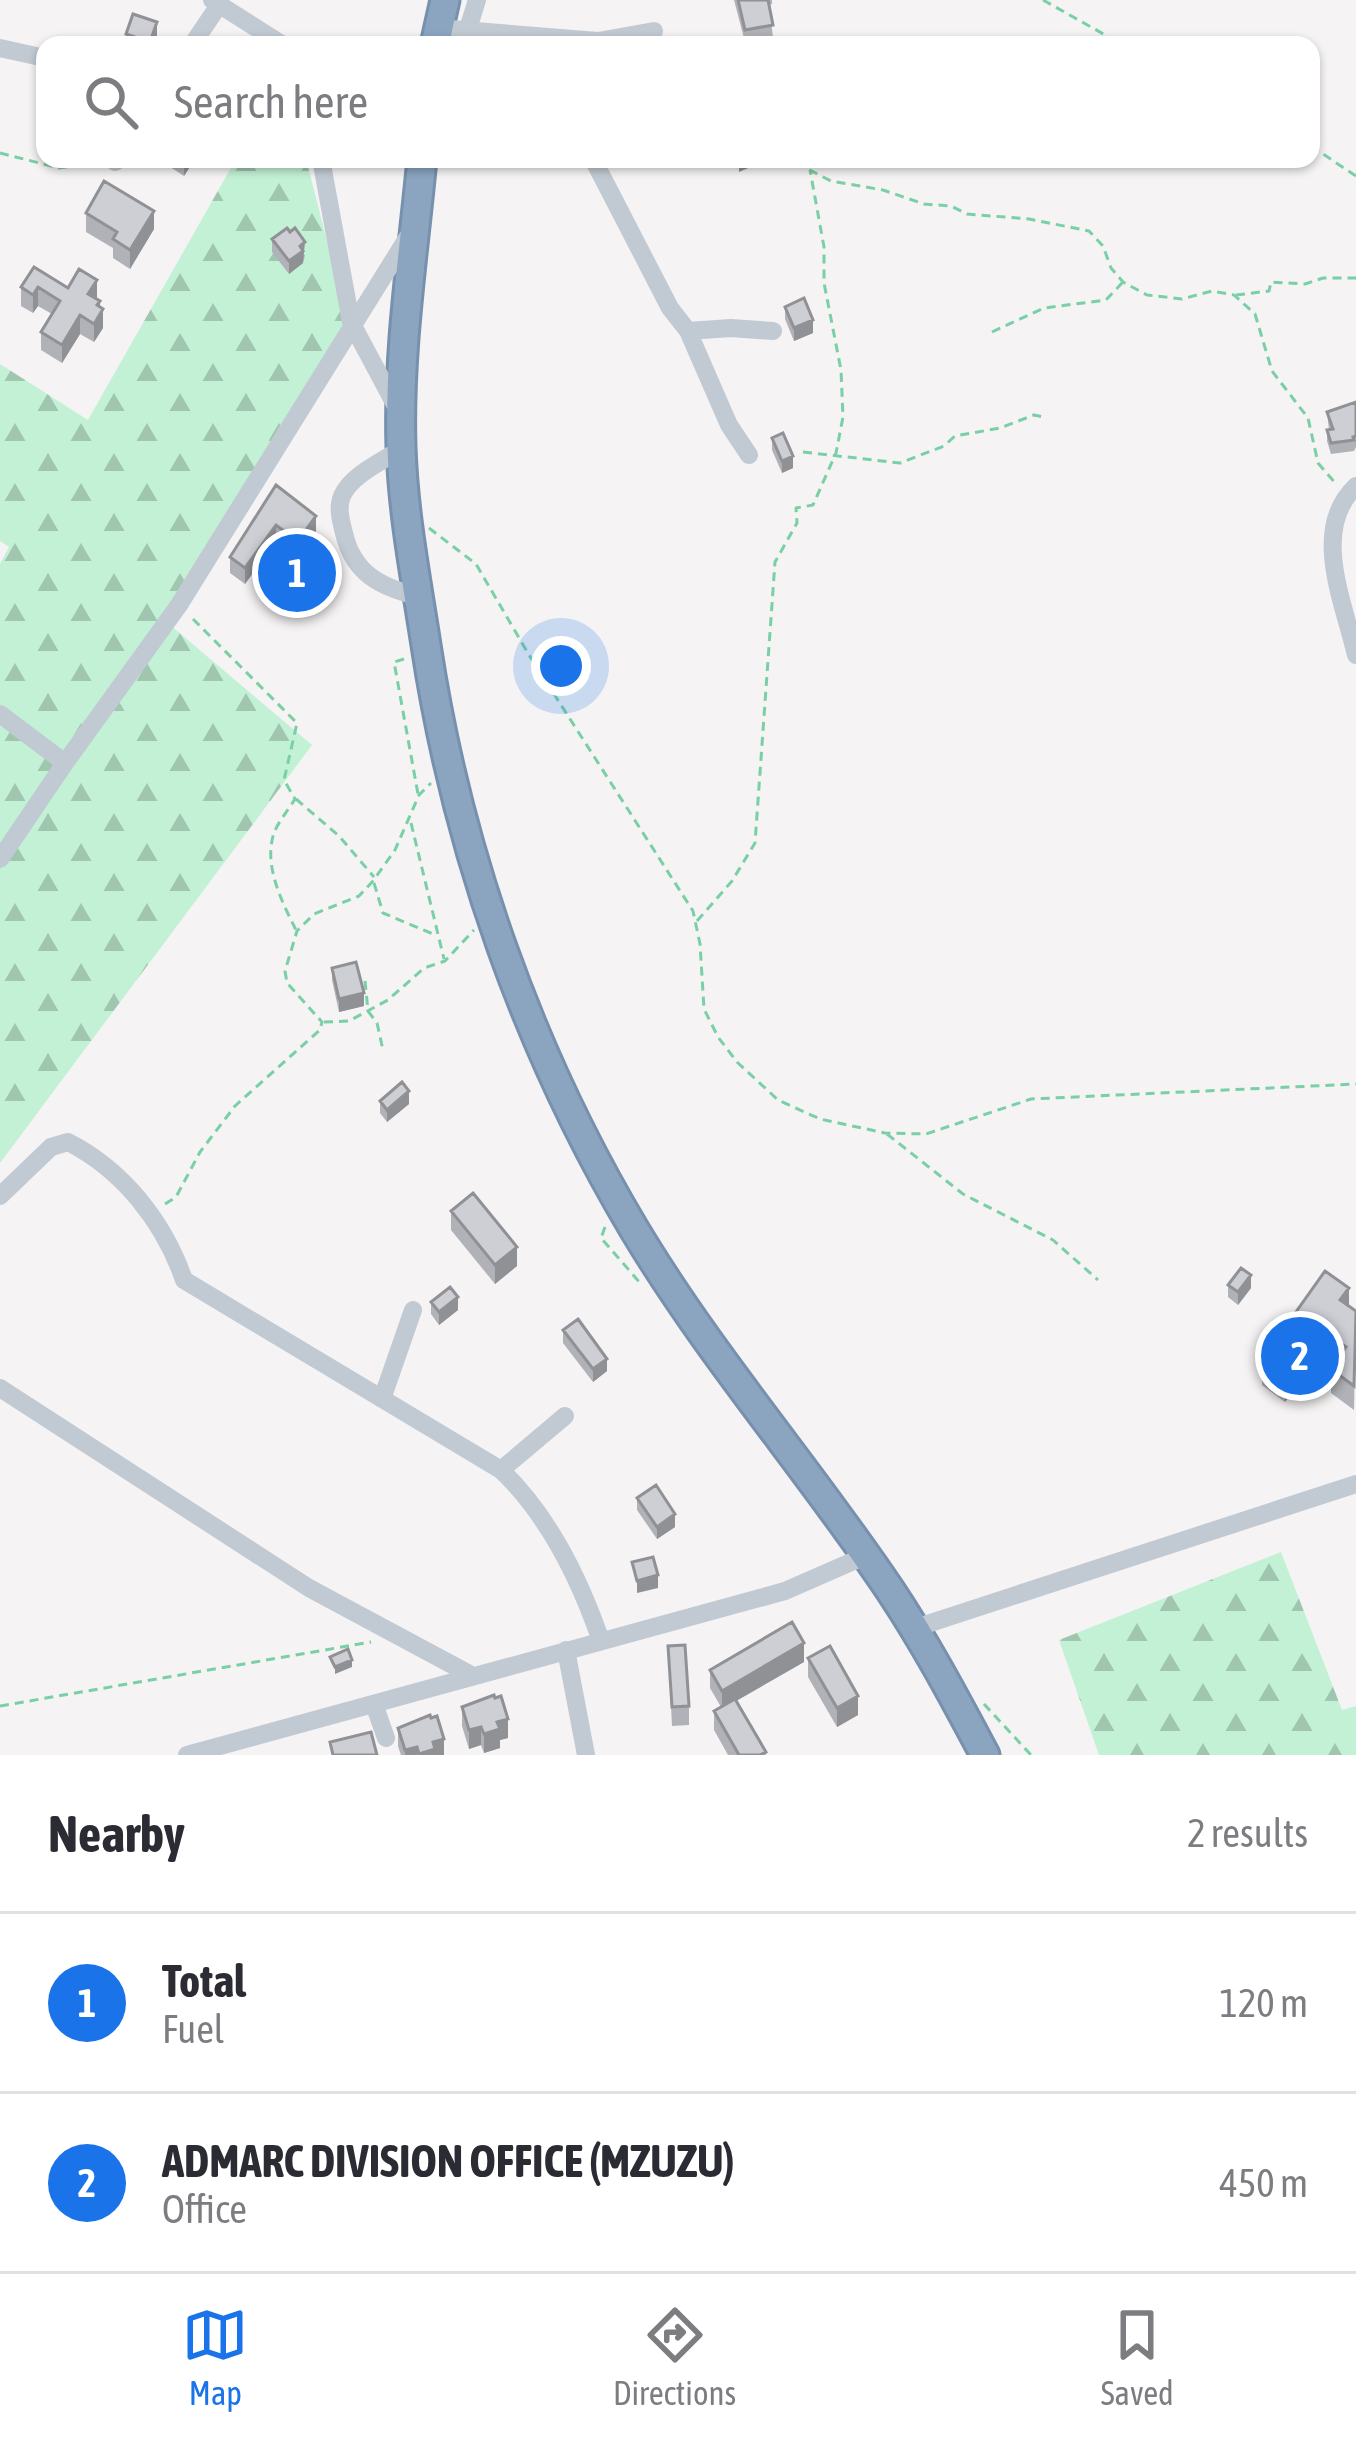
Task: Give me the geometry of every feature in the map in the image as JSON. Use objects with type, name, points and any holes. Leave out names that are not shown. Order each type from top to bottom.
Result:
[{"type":"highway","points":[[436,36],[445,0]]},
{"type":"highway","points":[[421,168],[403,329],[401,449],[417,596],[429,676],[465,835],[511,974],[564,1102],[635,1231],[696,1324],[915,1628],[985,1755]]},
{"type":"street","points":[[468,29],[477,0]]},
{"type":"street","points":[[197,36],[216,3],[269,36]]},
{"type":"street","points":[[440,36],[468,29],[504,36]]},
{"type":"street","points":[[632,36],[655,31]]},
{"type":"street","points":[[0,48],[36,56]]},
{"type":"street","points":[[323,168],[353,325],[402,418]]},
{"type":"street","points":[[598,168],[670,308],[688,331],[729,425],[749,454]]},
{"type":"street","points":[[0,859],[178,605],[416,224]]},
{"type":"street","points":[[688,331],[773,331]]},
{"type":"street","points":[[401,449],[352,481],[342,495],[339,513],[357,567],[377,584],[417,596]]},
{"type":"street","points":[[1352,489],[1334,520],[1332,551],[1356,655]]},
{"type":"street","points":[[0,714],[65,763]]},
{"type":"street","points":[[0,1196],[50,1147],[68,1142],[117,1174],[174,1250],[184,1280],[501,1470],[538,1511],[590,1607],[601,1641]]},
{"type":"street","points":[[382,1399],[413,1310]]},
{"type":"street","points":[[0,1388],[308,1588],[473,1676]]},
{"type":"street","points":[[501,1470],[565,1416]]},
{"type":"street","points":[[915,1628],[1356,1484]]},
{"type":"street","points":[[187,1755],[785,1591],[865,1556]]},
{"type":"street","points":[[566,1651],[586,1755]]},
{"type":"street","points":[[374,1704],[386,1738]]},
{"type":"path","points":[[1043,0],[1107,36]]},
{"type":"path","points":[[1320,152],[1356,176]]},
{"type":"path","points":[[0,153],[36,162]]},
{"type":"path","points":[[806,168],[831,181],[951,206],[967,214],[1030,219],[1089,231],[1124,282],[1147,295],[1182,299],[1212,291],[1234,295],[1269,291],[1271,282],[1356,278]]},
{"type":"path","points":[[696,922],[732,881],[755,843],[775,562],[797,523],[796,508],[813,506],[836,453],[843,417],[841,370],[810,170]]},
{"type":"path","points":[[992,332],[1044,308],[1106,300],[1124,282]]},
{"type":"path","points":[[1234,295],[1255,314],[1272,371],[1308,418],[1318,463],[1329,478],[1352,489]]},
{"type":"path","points":[[803,452],[899,463],[944,446],[955,436],[1000,428],[1034,415],[1044,417]]},
{"type":"path","points":[[408,511],[476,564],[693,911],[704,1009],[737,1062],[778,1100],[820,1119],[885,1133],[926,1134],[1031,1099],[1356,1084]]},
{"type":"path","points":[[178,605],[297,723],[284,779],[295,799],[339,836],[374,880],[383,913],[436,934]]},
{"type":"path","points":[[419,795],[395,660],[409,659],[429,676]]},
{"type":"path","points":[[322,1022],[287,983],[285,971],[297,931],[314,914],[359,896],[374,880],[419,795],[448,763]]},
{"type":"path","points":[[295,799],[273,834],[272,851],[278,896],[297,931]]},
{"type":"path","points":[[410,819],[445,961]]},
{"type":"path","points":[[151,1218],[176,1197],[200,1151],[235,1106],[292,1057],[322,1022],[349,1021],[388,1000],[424,968],[445,961],[484,920]]},
{"type":"path","points":[[365,981],[368,1011],[383,1050]]},
{"type":"path","points":[[885,1133],[945,1183],[990,1211],[1053,1240],[1098,1280]]},
{"type":"path","points":[[0,1706],[401,1637]]},
{"type":"path","points":[[983,1703],[1030,1755]]},
{"type":"green space","points":[[231,168],[308,168],[348,323],[163,619],[312,745],[0,1163],[0,564],[9,547],[0,541],[0,364],[88,420]]},
{"type":"green space","points":[[1281,1552],[1342,1710],[1356,1706],[1356,1755],[1099,1755],[1059,1640]]},
{"type":"building","points":[[738,0],[768,0],[773,25],[745,30]]},
{"type":"building","points":[[133,14],[157,22],[152,36],[126,34]]},
{"type":"building","points":[[104,181],[154,211],[130,250],[113,239],[117,232],[86,213]]},
{"type":"building","points":[[287,228],[290,232],[295,228],[305,242],[300,246],[303,251],[289,261],[272,239]]},
{"type":"building","points":[[34,267],[68,288],[79,269],[97,280],[88,294],[103,309],[94,324],[80,315],[62,345],[41,332],[60,301],[38,287],[33,295],[21,287]]},
{"type":"building","points":[[804,298],[813,320],[794,328],[785,307]]},
{"type":"building","points":[[1356,402],[1354,440],[1331,443],[1327,430],[1333,429],[1327,412]]},
{"type":"building","points":[[783,433],[793,456],[782,461],[772,438]]},
{"type":"building","points":[[276,485],[316,516],[298,541],[276,525],[245,568],[230,557]]},
{"type":"building","points":[[356,962],[364,993],[339,999],[332,968]]},
{"type":"building","points":[[402,1082],[409,1091],[387,1110],[380,1101]]},
{"type":"building","points":[[473,1193],[517,1247],[495,1265],[451,1211]]},
{"type":"building","points":[[1241,1268],[1251,1275],[1238,1292],[1228,1285]]},
{"type":"building","points":[[1325,1271],[1349,1288],[1340,1300],[1356,1311],[1354,1386],[1331,1369],[1346,1347],[1320,1329],[1285,1377],[1262,1360]]},
{"type":"building","points":[[450,1287],[458,1297],[439,1312],[431,1302]]},
{"type":"building","points":[[578,1319],[607,1359],[593,1369],[563,1330]]},
{"type":"building","points":[[656,1485],[675,1514],[657,1527],[637,1498]]},
{"type":"building","points":[[653,1557],[658,1575],[637,1581],[632,1562]]},
{"type":"building","points":[[792,1622],[804,1643],[722,1691],[710,1670]]},
{"type":"building","points":[[685,1645],[689,1706],[672,1707],[668,1646]]},
{"type":"building","points":[[830,1646],[858,1696],[837,1708],[808,1658]]},
{"type":"building","points":[[348,1649],[352,1660],[335,1667],[330,1657]]},
{"type":"building","points":[[501,1696],[508,1719],[497,1722],[500,1729],[484,1734],[481,1727],[469,1730],[462,1707]]},
{"type":"building","points":[[735,1699],[766,1752],[739,1755],[714,1711]]},
{"type":"building","points":[[437,1716],[444,1739],[433,1742],[435,1749],[419,1754],[417,1747],[405,1750],[398,1728]]},
{"type":"building","points":[[371,1732],[377,1755],[333,1755],[330,1742]]},
{"type":"place","name":"Total","points":[[297,573]]},
{"type":"place","name":"ADMARC DIVISION OFFICE (MZUZU)","points":[[1300,1356]]}]
